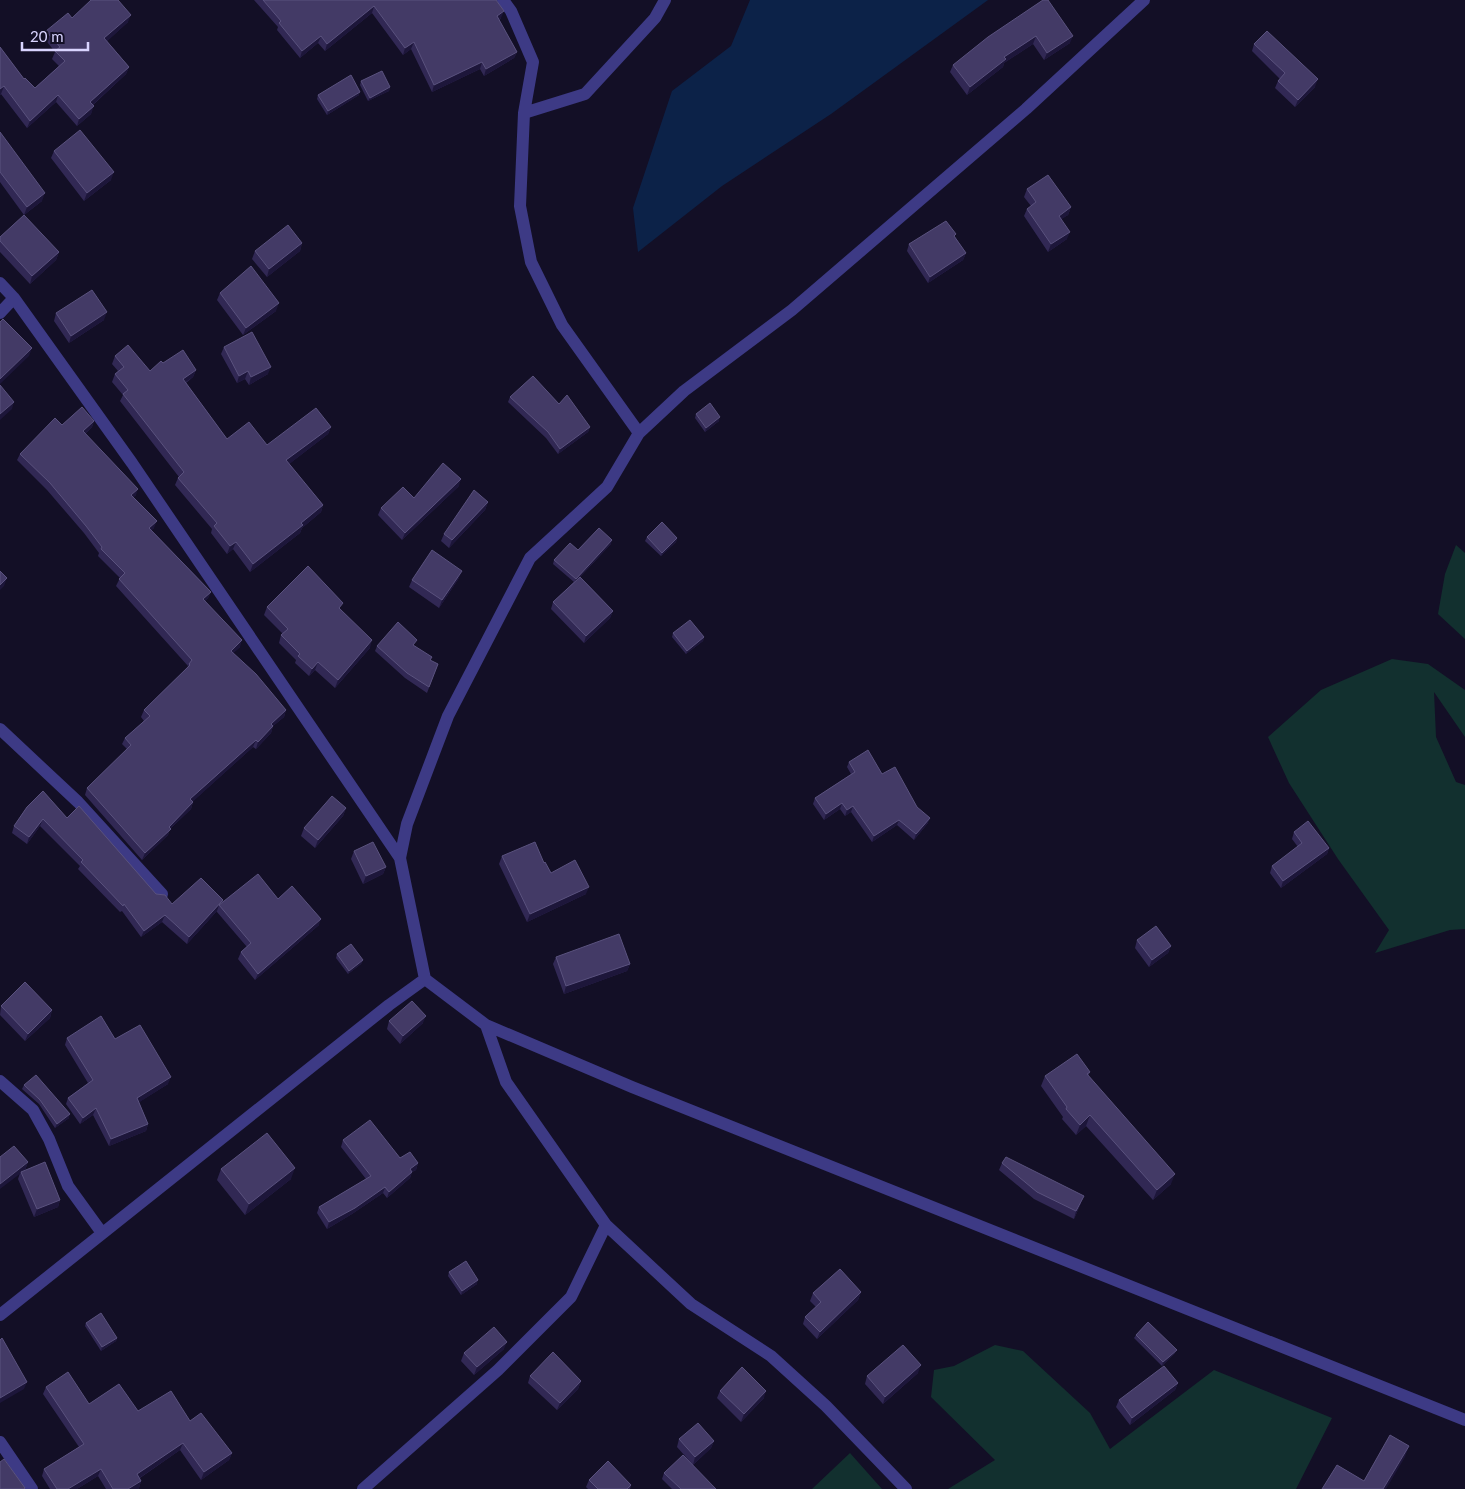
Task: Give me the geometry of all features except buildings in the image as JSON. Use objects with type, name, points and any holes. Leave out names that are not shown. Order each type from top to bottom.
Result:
[{"type":"street","points":[[503,0],[511,11],[533,62],[524,113],[520,206],[531,262],[562,325],[639,433]]},
{"type":"street","points":[[524,113],[585,94],[655,18],[665,0]]},
{"type":"street","points":[[400,858],[408,824],[448,716],[530,558],[607,487],[639,433],[684,391],[792,310],[1003,128],[1142,1]]},
{"type":"street","points":[[0,283],[14,298],[138,471],[400,858],[425,979],[486,1025],[668,1102],[1465,1420]]},
{"type":"street","points":[[0,313],[14,298]]},
{"type":"street","points":[[0,729],[78,802],[162,894]]},
{"type":"street","points":[[0,1315],[389,1005],[425,979]]},
{"type":"street","points":[[486,1025],[506,1082],[606,1226],[691,1304],[771,1356],[826,1406],[906,1489]]},
{"type":"street","points":[[0,1081],[33,1110],[49,1139],[68,1186],[102,1233]]},
{"type":"street","points":[[363,1489],[498,1370],[570,1297],[606,1226]]},
{"type":"street","points":[[0,1442],[32,1489]]},
{"type":"green space","points":[[1456,545],[1465,553],[1465,639],[1438,614],[1445,574]]},
{"type":"green space","points":[[1392,659],[1428,664],[1465,690],[1465,737],[1434,692],[1436,737],[1456,782],[1465,785],[1465,929],[1450,930],[1375,953],[1389,930],[1338,859],[1289,783],[1268,737],[1321,690]]},
{"type":"green space","points":[[995,1345],[1023,1351],[1090,1413],[1110,1449],[1214,1370],[1332,1418],[1296,1489],[948,1489],[995,1460],[931,1397],[934,1370],[954,1366]]},
{"type":"green space","points":[[850,1453],[882,1489],[812,1489]]},
{"type":"water","points":[[750,0],[988,0],[831,114],[722,186],[638,252],[633,208],[672,91],[731,46]]}]
